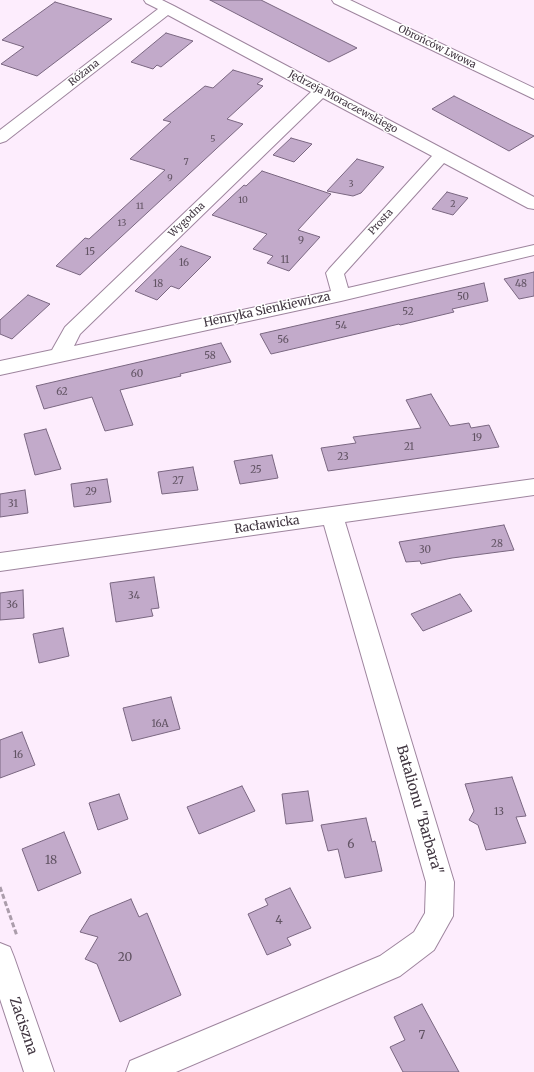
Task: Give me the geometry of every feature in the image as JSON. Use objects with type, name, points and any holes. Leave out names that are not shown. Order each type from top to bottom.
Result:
[{"type":"street","name":"Jędrzeja Moraczewskiego","points":[[152,0],[534,204]]},
{"type":"street","name":"Obrońców Lwowa","points":[[339,0],[534,94]]},
{"type":"street","name":"Różana","points":[[0,138],[159,14],[169,9]]},
{"type":"street","name":"Wygodna","points":[[60,354],[72,330],[321,91]]},
{"type":"street","name":"Prosta","points":[[341,295],[335,273],[442,155]]},
{"type":"street","name":"Henryka Sienkiewicza","points":[[0,368],[341,295],[534,250]]},
{"type":"street","name":"Racławicka","points":[[0,562],[534,487]]},
{"type":"street","name":"Batalionu \"Barbara\"","points":[[141,1072],[390,966],[424,941],[439,916],[440,882],[332,515]]},
{"type":"street","name":"Zaciszna","points":[[0,957],[39,1072]]},
{"type":"building","points":[[210,0],[261,0],[357,48],[329,62]]},
{"type":"building","points":[[55,2],[112,19],[37,76],[1,64],[24,47],[2,40]]},
{"type":"building","points":[[166,33],[193,41],[161,67],[157,65],[153,69],[131,62]]},
{"type":"building","points":[[233,70],[263,79],[257,84],[263,86],[227,119],[243,124],[80,275],[56,266],[85,238],[89,239],[165,170],[130,159],[171,122],[163,120],[205,86],[213,88]]},
{"type":"building","points":[[454,96],[534,136],[509,151],[432,109]]},
{"type":"building","points":[[291,138],[312,144],[294,162],[273,155]]},
{"type":"building","points":[[357,159],[384,167],[361,193],[353,196],[327,191]]},
{"type":"building","points":[[262,171],[331,194],[298,230],[320,237],[289,271],[267,263],[273,256],[253,249],[267,234],[212,215],[244,185],[246,186]]},
{"type":"building","points":[[447,192],[468,198],[453,215],[432,209]]},
{"type":"building","points":[[181,246],[211,257],[179,289],[171,286],[157,300],[135,291]]},
{"type":"building","points":[[534,272],[534,296],[519,299],[504,279]]},
{"type":"building","points":[[484,283],[488,301],[452,309],[454,312],[400,325],[271,354],[260,334]]},
{"type":"building","points":[[28,295],[50,304],[12,339],[0,334],[0,320]]},
{"type":"building","points":[[221,343],[231,362],[180,374],[181,376],[120,390],[133,425],[105,431],[92,397],[44,409],[36,386]]},
{"type":"building","points":[[431,394],[450,426],[469,423],[471,428],[489,425],[499,447],[328,471],[321,448],[356,443],[353,437],[421,428],[406,400]]},
{"type":"building","points":[[46,429],[61,469],[35,475],[24,434]]},
{"type":"building","points":[[272,455],[278,478],[240,484],[234,461]]},
{"type":"building","points":[[193,467],[198,490],[162,494],[158,472]]},
{"type":"building","points":[[107,479],[111,502],[74,507],[71,484]]},
{"type":"building","points":[[25,490],[28,513],[0,517],[0,494]]},
{"type":"building","points":[[504,525],[514,550],[452,558],[421,564],[420,561],[406,562],[399,542]]},
{"type":"building","points":[[154,577],[159,608],[151,609],[153,616],[116,622],[110,583]]},
{"type":"building","points":[[23,590],[24,618],[0,620],[0,593]]},
{"type":"building","points":[[460,594],[472,611],[423,631],[411,614]]},
{"type":"building","points":[[63,628],[69,656],[39,663],[33,634]]},
{"type":"building","points":[[171,697],[180,729],[132,741],[123,708]]},
{"type":"building","points":[[22,732],[35,765],[0,778],[0,740]]},
{"type":"building","points":[[512,777],[526,816],[516,817],[526,843],[486,850],[478,825],[469,820],[474,811],[465,784]]},
{"type":"building","points":[[242,786],[255,811],[199,834],[187,807]]},
{"type":"building","points":[[308,791],[313,821],[286,824],[282,794]]},
{"type":"building","points":[[119,794],[128,819],[98,830],[89,803]]},
{"type":"building","points":[[366,818],[372,842],[375,841],[382,871],[345,878],[338,849],[328,851],[321,825]]},
{"type":"building","points":[[64,832],[81,873],[38,891],[22,849]]},
{"type":"building","points":[[290,888],[311,928],[287,938],[291,945],[267,955],[248,914],[268,905],[265,899]]},
{"type":"building","points":[[131,899],[139,917],[147,913],[181,995],[120,1022],[97,964],[85,959],[98,937],[80,932],[90,916]]},
{"type":"building","points":[[422,1004],[459,1072],[403,1072],[390,1047],[405,1040],[394,1017]]}]
